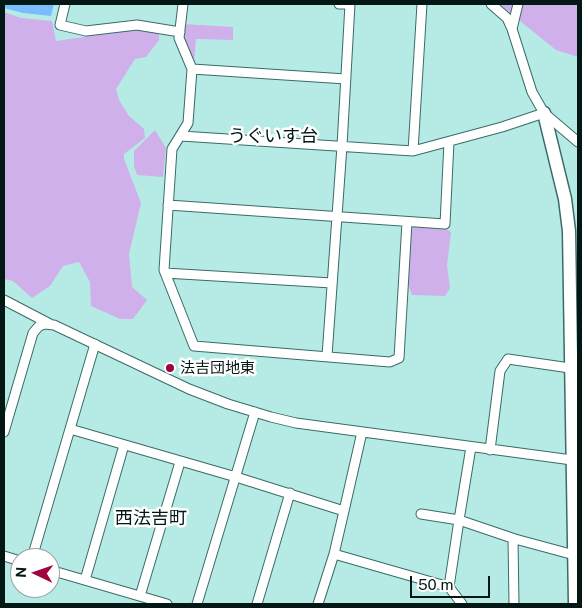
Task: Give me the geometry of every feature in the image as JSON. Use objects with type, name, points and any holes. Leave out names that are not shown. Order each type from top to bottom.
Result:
[{"type":"street","points":[[65,4],[60,25],[86,31],[136,25],[180,32]]},
{"type":"street","points":[[183,4],[179,38],[192,69],[188,123],[172,149],[164,270],[194,346],[390,362],[399,358],[407,222]]},
{"type":"street","points":[[327,356],[338,216],[350,4],[339,4]]},
{"type":"street","points":[[412,151],[422,4]]},
{"type":"street","points":[[491,4],[507,18],[532,92],[544,113],[565,199],[569,231],[570,368],[576,555],[575,604]]},
{"type":"street","points":[[512,29],[518,4]]},
{"type":"street","points":[[192,69],[346,79]]},
{"type":"street","points":[[181,136],[412,151],[502,128],[544,113]]},
{"type":"street","points":[[544,113],[578,142]]},
{"type":"street","points":[[168,205],[445,224],[449,142]]},
{"type":"street","points":[[165,272],[332,283]]},
{"type":"street","points":[[4,300],[189,389],[255,412],[296,423],[572,460]]},
{"type":"street","points":[[4,432],[33,333],[39,326],[45,324],[54,325]]},
{"type":"street","points":[[35,548],[94,344]]},
{"type":"street","points":[[490,450],[500,371],[508,359],[570,368]]},
{"type":"street","points":[[197,604],[255,412]]},
{"type":"street","points":[[70,429],[344,510]]},
{"type":"street","points":[[318,604],[334,554],[362,432]]},
{"type":"street","points":[[85,580],[124,445]]},
{"type":"street","points":[[449,587],[471,447]]},
{"type":"street","points":[[140,596],[180,462]]},
{"type":"street","points":[[257,604],[290,493]]},
{"type":"street","points":[[421,514],[460,520],[513,539],[576,555]]},
{"type":"street","points":[[513,539],[514,604]]},
{"type":"street","points":[[334,554],[449,587],[462,604]]},
{"type":"street","points":[[60,573],[167,604]]},
{"type":"shaded area","points":[[499,4],[578,4],[578,57],[556,50]]},
{"type":"shaded area","points":[[4,12],[21,18],[52,21],[56,41],[138,29],[154,30],[159,34],[159,40],[146,57],[135,59],[116,89],[119,100],[129,116],[144,129],[145,138],[124,154],[124,159],[141,203],[129,254],[132,287],[147,300],[133,319],[120,319],[91,306],[90,282],[79,262],[63,266],[50,286],[32,298],[13,281],[4,279]]},
{"type":"shaded area","points":[[183,24],[233,27],[233,40],[196,39],[194,65],[182,38]]},
{"type":"shaded area","points":[[155,130],[166,148],[163,177],[137,175],[134,166],[134,151]]},
{"type":"shaded area","points":[[414,227],[445,228],[451,232],[447,265],[450,288],[445,296],[412,295],[408,284],[411,231]]},
{"type":"water","points":[[4,4],[54,4],[51,16],[23,13],[4,8]]},
{"type":"place","name":"法吉団地東","points":[[170,368]]},
{"type":"district","name":"うぐいす台","points":[[273,136]]},
{"type":"district","name":"西法吉町","points":[[151,518]]}]
